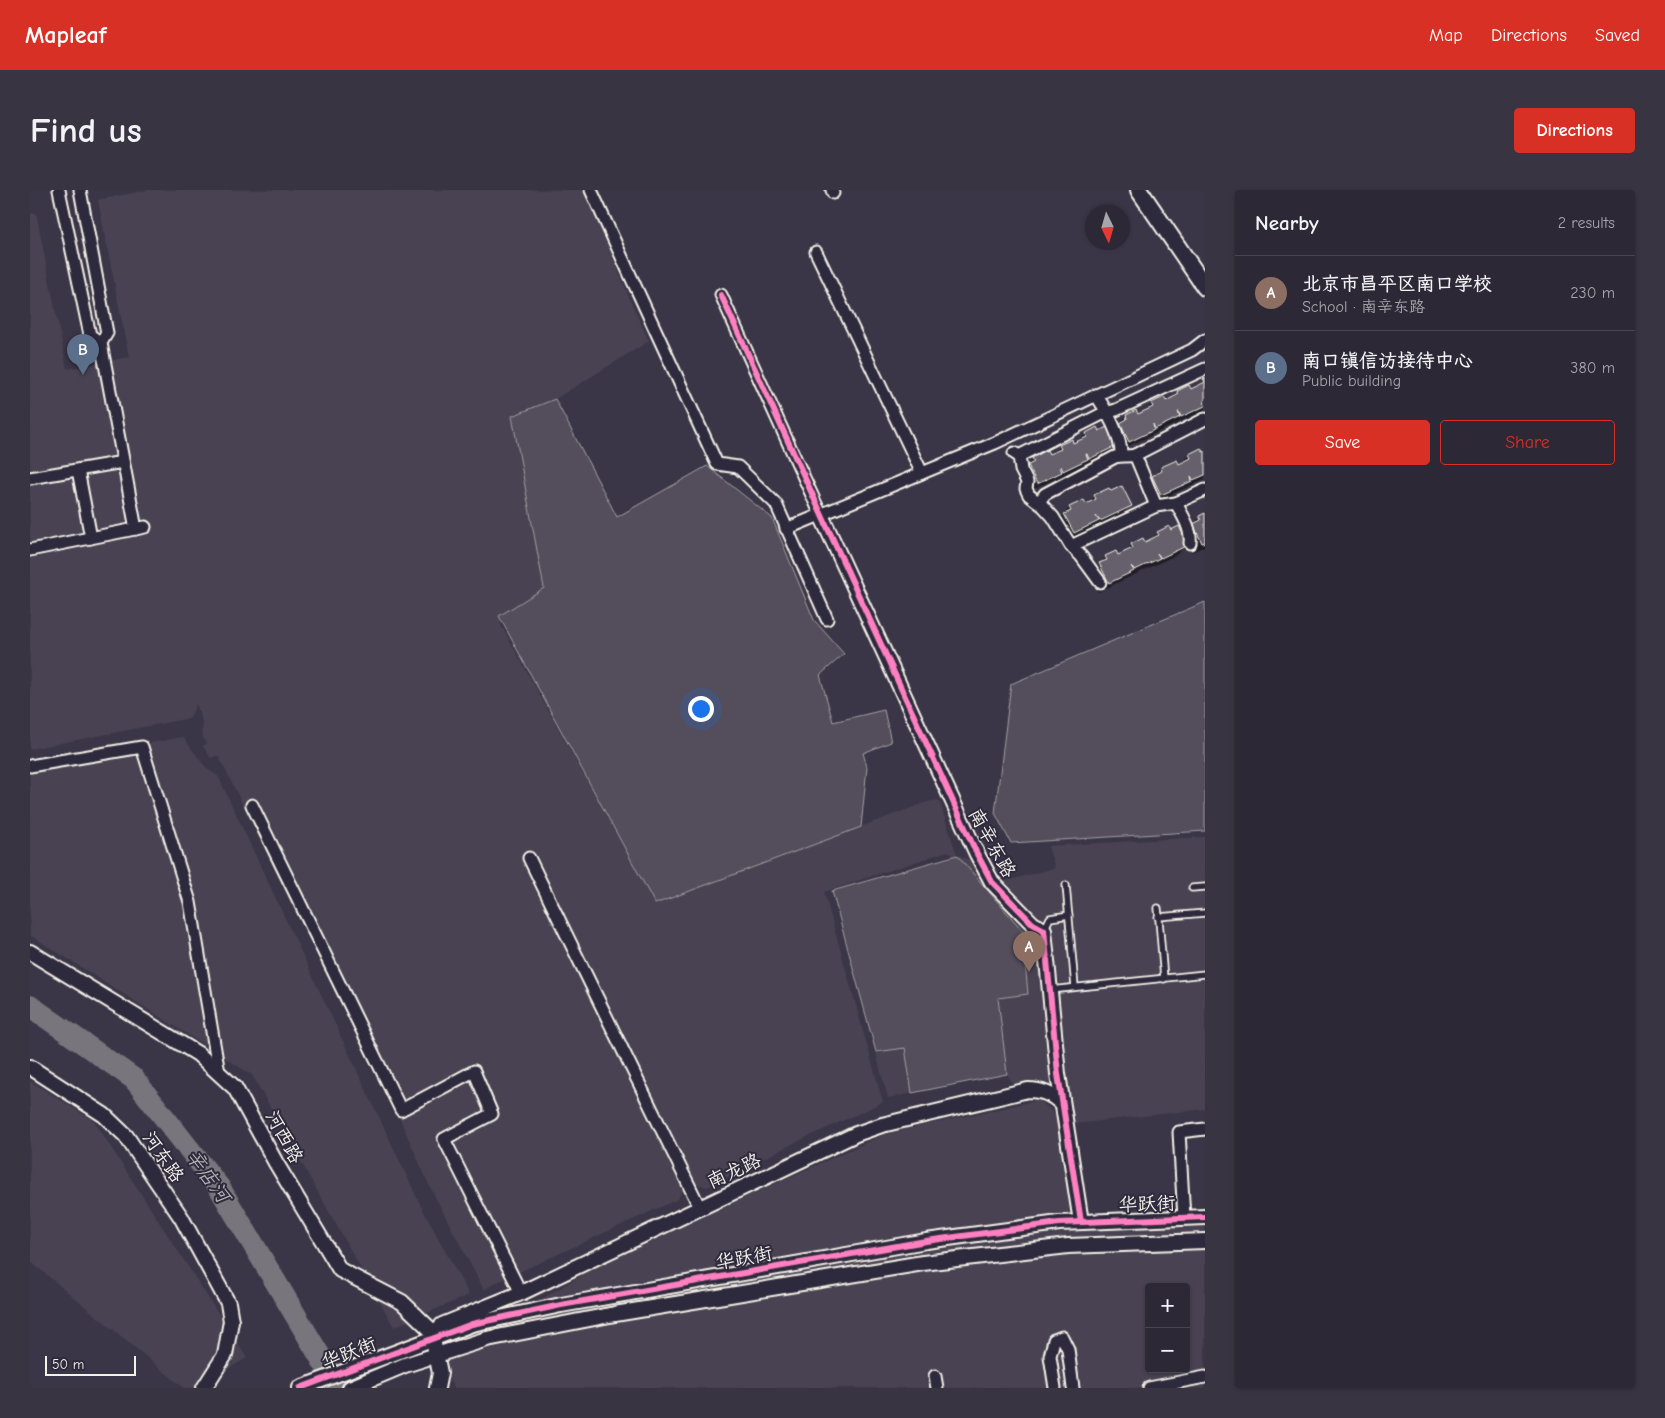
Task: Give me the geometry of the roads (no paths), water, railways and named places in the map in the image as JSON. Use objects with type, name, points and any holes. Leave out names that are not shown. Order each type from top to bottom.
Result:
[{"type":"main road","points":[[1139,190],[1205,287]]},
{"type":"street","points":[[59,190],[90,335],[101,343]]},
{"type":"street","points":[[30,550],[140,528],[123,462],[101,343],[107,333],[80,190]]},
{"type":"street","points":[[592,190],[718,464],[738,467],[776,504],[827,618]]},
{"type":"street","points":[[816,252],[922,473]]},
{"type":"street","points":[[722,295],[821,515]]},
{"type":"street","points":[[786,529],[995,443],[1192,350],[1205,340]]},
{"type":"street","points":[[1100,582],[1071,546],[1053,517],[1029,495],[1026,490],[1027,482],[1016,454],[1102,414],[1108,414],[1205,368]]},
{"type":"street","points":[[1096,395],[1108,414],[1119,442],[1121,455]]},
{"type":"street","points":[[1038,502],[1045,494],[1121,455],[1135,456],[1205,420]]},
{"type":"street","points":[[1135,456],[1156,506]]},
{"type":"street","points":[[30,478],[123,462]]},
{"type":"street","points":[[78,470],[91,538]]},
{"type":"street","points":[[1071,546],[1156,506],[1176,503],[1205,490]]},
{"type":"street","points":[[1176,503],[1188,525],[1191,538],[1190,543]]},
{"type":"street","name":"南辛东路","points":[[821,515],[977,854],[992,882],[1033,924],[1044,930]]},
{"type":"street","points":[[30,766],[142,747],[190,902],[219,1073]]},
{"type":"street","points":[[252,805],[401,1110],[474,1071],[492,1114],[444,1139],[520,1292]]},
{"type":"street","points":[[529,858],[700,1208]]},
{"type":"street","points":[[1044,930],[1062,1104],[1081,1222]]},
{"type":"street","name":"河西路","points":[[30,952],[198,1054],[235,1088],[276,1163],[340,1270],[402,1302],[432,1334]]},
{"type":"street","name":"河东路","points":[[30,1067],[104,1115],[126,1136],[181,1217],[228,1303],[231,1321],[224,1355],[204,1388]]},
{"type":"street","name":"南龙路","points":[[432,1334],[856,1134],[882,1125],[1028,1090],[1037,1090],[1050,1094],[1062,1104]]},
{"type":"street","points":[[1184,1218],[1179,1132],[1205,1129]]},
{"type":"street","name":"华跃街","points":[[300,1388],[394,1352],[432,1334],[561,1305],[926,1241],[1059,1223],[1205,1217]]},
{"type":"street","name":"华跃街","points":[[350,1388],[405,1365],[486,1339],[615,1314],[922,1263],[1068,1246],[1205,1240]]},
{"type":"street","points":[[432,1334],[440,1373],[437,1388]]},
{"type":"street","points":[[1054,1388],[1050,1356],[1054,1340],[1062,1337],[1068,1349],[1073,1388]]},
{"type":"street","points":[[935,1376],[937,1388]]},
{"type":"street","points":[[1148,1388],[1205,1377]]},
{"type":"lane","points":[[1066,884],[1075,987]]},
{"type":"lane","points":[[1192,888],[1205,887]]},
{"type":"lane","points":[[1158,908],[1164,978]]},
{"type":"lane","points":[[1158,917],[1205,913]]},
{"type":"lane","points":[[1044,930],[1050,918],[1069,914]]},
{"type":"lane","points":[[1050,990],[1205,974]]},
{"type":"waterway","name":"辛店河","points":[[30,1006],[134,1079],[219,1187],[339,1388]]},
{"type":"place","name":"南口镇信访接待中心","points":[[83,375]]},
{"type":"place","name":"北京市昌平区南口学校","points":[[1029,972]]}]
